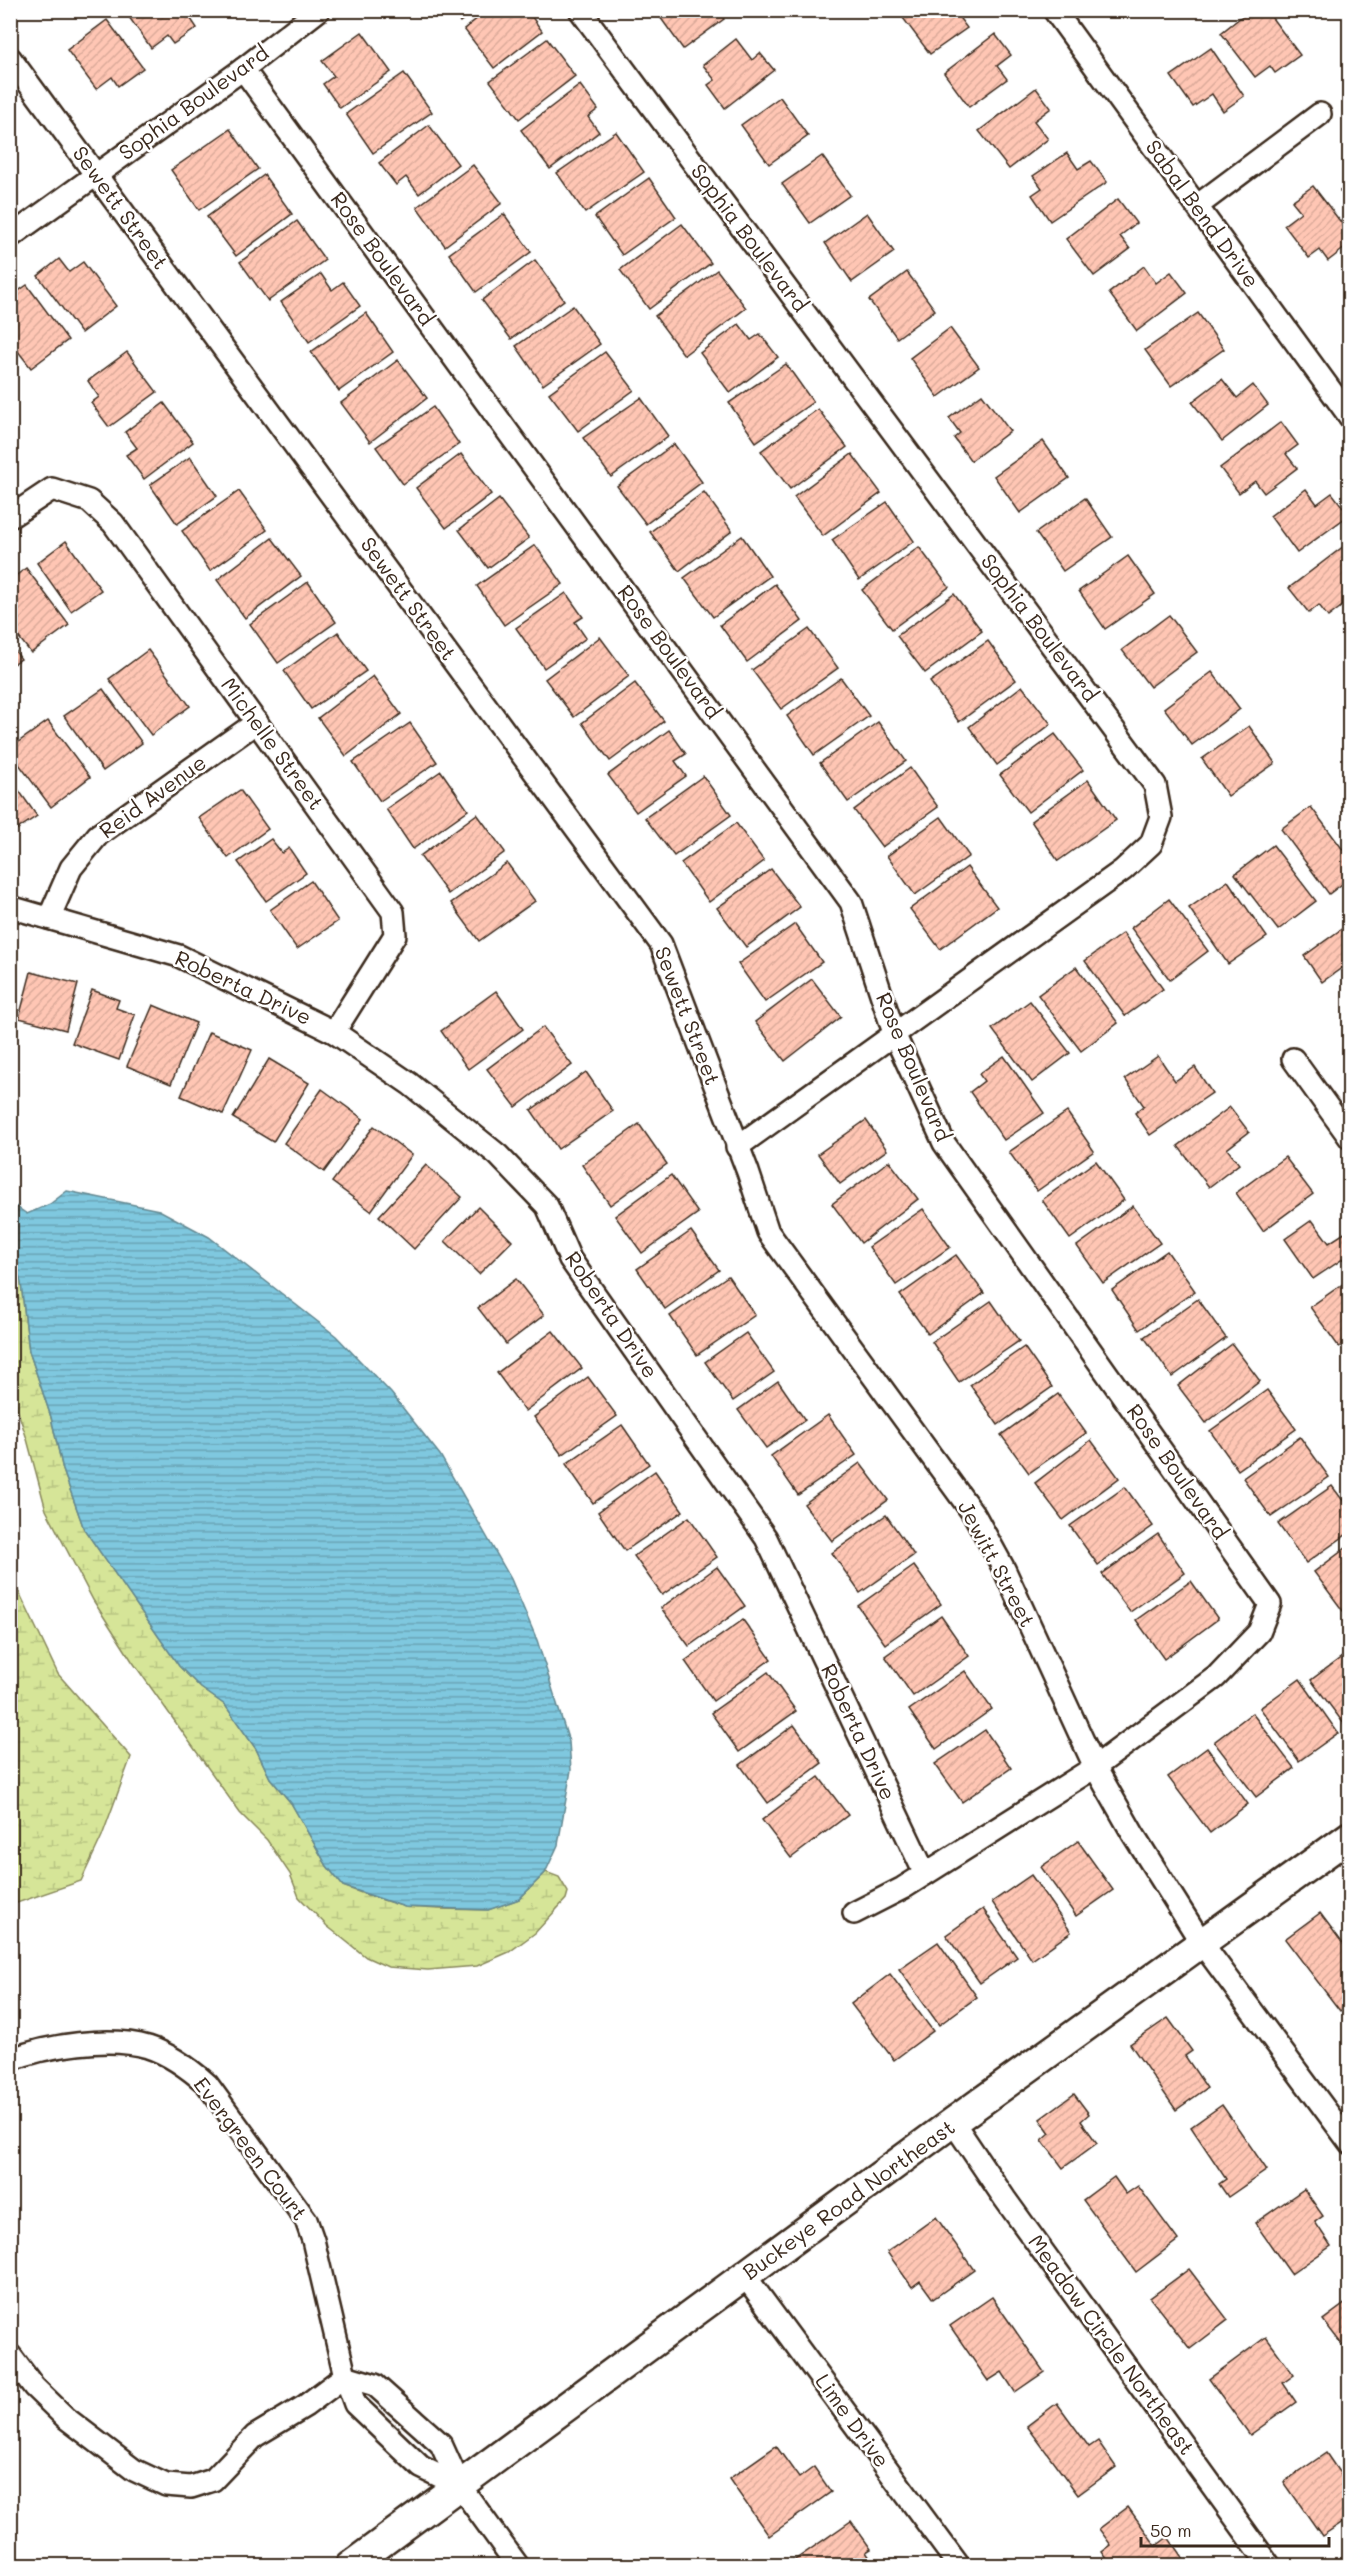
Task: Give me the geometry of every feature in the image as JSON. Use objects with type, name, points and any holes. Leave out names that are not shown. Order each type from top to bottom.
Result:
[{"type":"street","name":"Sophia Boulevard","points":[[10,237],[243,69],[319,10]]},
{"type":"street","name":"Sophia Boulevard","points":[[580,10],[1155,785],[1161,817],[1151,844],[1123,870],[895,1036],[737,1147]]},
{"type":"street","name":"Sabal Bend Drive","points":[[1054,10],[1350,417]]},
{"type":"street","name":"Sewett Street","points":[[10,58],[662,944],[748,1172]]},
{"type":"street","name":"Rose Boulevard","points":[[243,69],[851,902],[895,1036],[944,1143],[1270,1604],[1259,1632],[1216,1677],[1095,1767],[925,1874],[854,1913]]},
{"type":"street","points":[[1197,206],[1320,114]]},
{"type":"street","name":"Michelle Street","points":[[10,517],[51,489],[89,501],[113,523],[393,912],[395,935],[334,1032]]},
{"type":"street","name":"Reid Avenue","points":[[49,918],[71,868],[98,835],[257,722]]},
{"type":"street","name":"Roberta Drive","points":[[10,907],[179,956],[334,1032],[411,1084],[498,1155],[548,1206],[570,1259],[766,1538],[925,1874]]},
{"type":"street","points":[[1293,1059],[1350,1138]]},
{"type":"street","name":"Jewitt Street","points":[[748,1172],[768,1232],[975,1516],[1004,1569],[1095,1767],[1133,1834],[1200,1942],[1350,2143]]},
{"type":"street","name":"Buckeye Road Northeast","points":[[350,2565],[953,2122],[1350,1836]]},
{"type":"street","name":"Evergreen Court","points":[[10,2060],[25,2054],[70,2045],[122,2042],[148,2047],[168,2056],[190,2069],[207,2084],[306,2220],[313,2240],[345,2376],[355,2404],[422,2467],[460,2486]]},
{"type":"street","name":"Meadow Circle Northeast","points":[[953,2122],[1005,2199],[1270,2565]]},
{"type":"street","name":"Lime Drive","points":[[745,2276],[959,2565]]},
{"type":"street","points":[[10,2355],[34,2387],[66,2418],[134,2470],[166,2485],[191,2487],[213,2480],[255,2436],[305,2406],[345,2376],[375,2385],[441,2444],[460,2486],[518,2565]]},
{"type":"green space","points":[[10,1221],[16,1228],[12,1251],[21,1283],[29,1351],[51,1417],[63,1470],[84,1529],[179,1666],[201,1688],[225,1705],[256,1749],[270,1778],[291,1803],[327,1866],[343,1886],[405,1907],[488,1910],[519,1899],[546,1872],[559,1877],[568,1892],[566,1899],[535,1933],[509,1952],[477,1966],[428,1970],[388,1967],[366,1957],[327,1926],[299,1897],[290,1874],[267,1840],[240,1813],[132,1661],[93,1600],[46,1510],[27,1439],[11,1391]]},
{"type":"green space","points":[[10,1573],[58,1674],[131,1757],[102,1836],[81,1881],[11,1905]]},
{"type":"water","points":[[67,1191],[159,1210],[209,1237],[336,1336],[391,1393],[440,1455],[511,1579],[537,1640],[569,1742],[571,1770],[558,1845],[545,1873],[519,1899],[488,1910],[405,1907],[343,1886],[327,1866],[291,1803],[270,1778],[256,1749],[225,1705],[201,1688],[179,1666],[84,1529],[63,1470],[51,1417],[29,1351],[21,1283],[12,1251],[16,1228],[11,1221],[11,1203],[27,1214],[50,1204]]},
{"type":"building","points":[[124,10],[185,10],[197,28],[173,44],[167,36],[151,48]]},
{"type":"building","points":[[452,10],[475,10],[460,22]]},
{"type":"building","points":[[488,10],[511,10],[515,16],[522,10],[527,10],[542,31],[494,68],[464,29]]},
{"type":"building","points":[[655,10],[718,10],[724,19],[683,49]]},
{"type":"building","points":[[913,10],[957,10],[955,12],[967,28],[930,54],[903,18]]},
{"type":"building","points":[[1250,10],[1266,10],[1300,55],[1275,73],[1270,66],[1255,77],[1221,33]]},
{"type":"building","points":[[107,20],[143,68],[118,86],[112,77],[96,89],[67,50]]},
{"type":"building","points":[[362,32],[391,72],[340,108],[323,84],[334,76],[322,61]]},
{"type":"building","points":[[995,34],[1011,55],[997,66],[1007,79],[969,107],[944,73]]},
{"type":"building","points":[[547,39],[575,76],[519,119],[490,81]]},
{"type":"building","points":[[736,39],[752,60],[760,53],[774,70],[725,108],[708,85],[715,80],[703,65]]},
{"type":"building","points":[[1211,48],[1244,96],[1223,111],[1212,94],[1193,107],[1171,76]]},
{"type":"building","points":[[404,73],[432,112],[373,153],[346,114]]},
{"type":"building","points":[[580,85],[598,109],[588,117],[599,132],[550,169],[521,130]]},
{"type":"building","points":[[1036,88],[1051,108],[1034,121],[1048,139],[1009,169],[979,131]]},
{"type":"building","points":[[780,97],[808,136],[769,164],[741,125]]},
{"type":"building","points":[[429,125],[458,164],[419,194],[406,177],[396,185],[379,163]]},
{"type":"building","points":[[230,129],[258,169],[199,210],[171,170]]},
{"type":"building","points":[[616,132],[644,172],[585,213],[557,173]]},
{"type":"building","points":[[1067,153],[1078,169],[1091,161],[1107,182],[1050,221],[1032,195],[1042,188],[1033,176]]},
{"type":"building","points":[[822,156],[850,195],[810,223],[782,184]]},
{"type":"building","points":[[473,165],[502,203],[445,246],[417,207]]},
{"type":"building","points":[[264,175],[292,214],[236,256],[207,217]]},
{"type":"building","points":[[649,178],[676,217],[622,255],[595,217]]},
{"type":"building","points":[[1350,184],[1350,204],[1340,191]]},
{"type":"building","points":[[1313,186],[1350,234],[1350,244],[1328,261],[1320,250],[1309,258],[1284,225],[1301,212],[1292,201]]},
{"type":"building","points":[[1118,199],[1136,223],[1120,236],[1130,249],[1094,276],[1066,239]]},
{"type":"building","points":[[867,213],[894,252],[852,282],[825,243]]},
{"type":"building","points":[[504,214],[531,252],[476,292],[449,254]]},
{"type":"building","points":[[297,221],[325,260],[268,301],[240,262]]},
{"type":"building","points":[[682,224],[711,263],[649,309],[620,270]]},
{"type":"building","points":[[59,259],[69,272],[83,262],[116,306],[81,333],[38,276]]},
{"type":"building","points":[[535,260],[564,300],[511,339],[482,300]]},
{"type":"building","points":[[1144,266],[1156,283],[1171,272],[1187,293],[1137,331],[1109,293]]},
{"type":"building","points":[[717,270],[746,308],[684,355],[655,316]]},
{"type":"building","points":[[907,272],[935,310],[897,338],[869,300]]},
{"type":"building","points":[[321,274],[332,290],[343,282],[360,306],[309,342],[281,302]]},
{"type":"building","points":[[27,285],[68,340],[31,368],[10,341],[10,297]]},
{"type":"building","points":[[573,306],[600,344],[543,385],[516,346]]},
{"type":"building","points":[[366,313],[393,352],[339,391],[311,352]]},
{"type":"building","points":[[1198,313],[1224,349],[1171,386],[1145,350]]},
{"type":"building","points":[[739,324],[751,340],[760,334],[778,357],[730,393],[700,353]]},
{"type":"building","points":[[950,328],[979,367],[938,397],[910,358]]},
{"type":"building","points":[[127,352],[157,392],[109,427],[91,403],[99,397],[88,381]]},
{"type":"building","points":[[605,352],[634,390],[578,431],[549,393]]},
{"type":"building","points":[[398,360],[427,398],[370,442],[341,403]]},
{"type":"building","points":[[786,364],[813,402],[756,442],[729,403]]},
{"type":"building","points":[[1222,379],[1237,398],[1253,385],[1268,405],[1222,441],[1192,402]]},
{"type":"building","points":[[982,394],[1010,431],[971,461],[954,438],[960,433],[949,418]]},
{"type":"building","points":[[641,398],[668,436],[611,477],[583,438]]},
{"type":"building","points":[[164,403],[193,442],[144,479],[126,455],[137,448],[125,432]]},
{"type":"building","points":[[433,407],[459,444],[403,484],[376,447]]},
{"type":"building","points":[[818,409],[847,447],[790,489],[761,451]]},
{"type":"building","points":[[1281,422],[1298,445],[1286,454],[1297,468],[1264,493],[1255,481],[1239,493],[1220,468]]},
{"type":"building","points":[[1043,441],[1069,478],[1020,513],[994,476]]},
{"type":"building","points":[[674,444],[702,482],[646,524],[617,486]]},
{"type":"building","points":[[461,454],[491,494],[446,528],[416,488]]},
{"type":"building","points":[[852,454],[881,493],[823,536],[794,497]]},
{"type":"building","points":[[190,457],[217,496],[177,524],[150,485]]},
{"type":"building","points":[[1306,489],[1317,504],[1332,493],[1349,515],[1297,553],[1270,516]]},
{"type":"building","points":[[239,491],[267,530],[210,571],[182,531]]},
{"type":"building","points":[[704,492],[732,531],[679,571],[650,532]]},
{"type":"building","points":[[1085,498],[1112,537],[1063,571],[1036,533]]},
{"type":"building","points":[[499,499],[529,538],[488,568],[459,530]]},
{"type":"building","points":[[887,502],[914,541],[859,580],[832,540]]},
{"type":"building","points":[[742,536],[770,576],[713,617],[684,578]]},
{"type":"building","points":[[272,538],[301,576],[245,618],[217,580]]},
{"type":"building","points":[[66,541],[101,590],[71,611],[37,563]]},
{"type":"building","points":[[535,545],[563,584],[504,625],[477,586]]},
{"type":"building","points":[[1344,546],[1350,553],[1350,600],[1328,617],[1319,605],[1309,613],[1289,588]]},
{"type":"building","points":[[919,547],[949,587],[892,629],[862,590]]},
{"type":"building","points":[[1128,556],[1155,594],[1105,629],[1079,591]]},
{"type":"building","points":[[26,568],[69,625],[31,653],[10,626],[10,580]]},
{"type":"building","points":[[308,582],[336,622],[278,663],[250,624]]},
{"type":"building","points":[[775,584],[802,621],[747,662],[720,625]]},
{"type":"building","points":[[566,593],[583,617],[575,622],[586,638],[544,668],[516,628]]},
{"type":"building","points":[[954,594],[982,631],[925,673],[897,636]]},
{"type":"building","points":[[1169,615],[1197,652],[1150,687],[1122,650]]},
{"type":"building","points":[[809,629],[838,668],[781,709],[752,670]]},
{"type":"building","points":[[338,632],[366,671],[311,709],[284,671]]},
{"type":"building","points":[[600,637],[629,676],[574,717],[545,679]]},
{"type":"building","points":[[988,641],[1016,680],[959,722],[930,682]]},
{"type":"building","points":[[10,644],[21,659],[10,666]]},
{"type":"building","points":[[148,650],[190,706],[151,735],[109,679]]},
{"type":"building","points":[[1212,672],[1240,709],[1192,745],[1164,708]]},
{"type":"building","points":[[373,676],[401,714],[346,756],[318,718]]},
{"type":"building","points":[[841,678],[869,716],[814,755],[787,716]]},
{"type":"building","points":[[635,683],[664,721],[610,761],[582,723]]},
{"type":"building","points":[[1022,686],[1051,724],[997,765],[969,727]]},
{"type":"building","points":[[103,689],[142,743],[103,771],[64,716]]},
{"type":"building","points":[[48,721],[90,777],[51,807],[10,752],[10,748]]},
{"type":"building","points":[[878,722],[906,761],[848,802],[820,763]]},
{"type":"building","points":[[410,723],[437,762],[380,801],[353,762]]},
{"type":"building","points":[[1249,726],[1275,763],[1228,796],[1202,759]]},
{"type":"building","points":[[669,730],[686,754],[675,761],[686,776],[636,812],[608,775]]},
{"type":"building","points":[[1055,734],[1083,770],[1028,812],[1000,775]]},
{"type":"building","points":[[910,768],[938,807],[882,847],[854,810]]},
{"type":"building","points":[[441,771],[468,810],[413,849],[386,809]]},
{"type":"building","points":[[703,776],[731,815],[674,856],[645,818]]},
{"type":"building","points":[[10,778],[37,816],[10,834]]},
{"type":"building","points":[[1088,780],[1116,820],[1058,861],[1031,821]]},
{"type":"building","points":[[240,790],[268,829],[228,858],[199,818]]},
{"type":"building","points":[[1311,807],[1350,859],[1350,878],[1329,894],[1281,829]]},
{"type":"building","points":[[477,814],[505,852],[448,894],[420,856]]},
{"type":"building","points":[[941,817],[969,856],[915,895],[887,856]]},
{"type":"building","points":[[736,823],[764,861],[709,902],[681,863]]},
{"type":"building","points":[[271,839],[282,853],[289,848],[306,873],[266,901],[238,862]]},
{"type":"building","points":[[1273,845],[1316,901],[1278,930],[1235,874]]},
{"type":"building","points":[[507,863],[535,901],[479,941],[451,903]]},
{"type":"building","points":[[967,867],[997,907],[940,949],[910,909]]},
{"type":"building","points":[[771,869],[800,907],[746,947],[717,908]]},
{"type":"building","points":[[311,881],[338,921],[297,949],[270,910]]},
{"type":"building","points":[[1228,881],[1267,937],[1228,964],[1189,908]]},
{"type":"building","points":[[1169,899],[1208,951],[1170,980],[1131,928]]},
{"type":"building","points":[[1350,923],[1350,962],[1322,982],[1304,956]]},
{"type":"building","points":[[795,924],[822,962],[765,1002],[738,964]]},
{"type":"building","points":[[1123,933],[1163,989],[1125,1016],[1085,961]]},
{"type":"building","points":[[1076,967],[1118,1023],[1081,1051],[1038,995]]},
{"type":"building","points":[[31,972],[78,984],[66,1030],[19,1018]]},
{"type":"building","points":[[812,979],[841,1017],[785,1061],[755,1022]]},
{"type":"building","points":[[92,990],[119,1000],[116,1008],[135,1015],[119,1060],[72,1043]]},
{"type":"building","points":[[496,991],[523,1029],[468,1069],[441,1031]]},
{"type":"building","points":[[1030,1001],[1070,1053],[1032,1082],[992,1029]]},
{"type":"building","points":[[153,1005],[196,1023],[171,1084],[127,1066]]},
{"type":"building","points":[[543,1027],[572,1065],[516,1107],[487,1069]]},
{"type":"building","points":[[209,1032],[252,1050],[223,1114],[181,1096]]},
{"type":"building","points":[[1004,1056],[1044,1113],[1004,1140],[970,1092],[984,1081],[979,1074]]},
{"type":"building","points":[[1158,1056],[1175,1081],[1195,1067],[1212,1093],[1150,1135],[1135,1113],[1144,1106],[1125,1079]]},
{"type":"building","points":[[269,1059],[309,1083],[273,1142],[233,1118]]},
{"type":"building","points":[[586,1072],[613,1111],[558,1149],[531,1110]]},
{"type":"building","points":[[322,1089],[363,1119],[324,1172],[284,1143]]},
{"type":"building","points":[[1230,1107],[1249,1132],[1227,1149],[1239,1164],[1209,1187],[1178,1146]]},
{"type":"building","points":[[1067,1112],[1094,1151],[1037,1191],[1009,1152]]},
{"type":"building","points":[[866,1120],[887,1150],[840,1184],[818,1154]]},
{"type":"building","points":[[639,1124],[667,1164],[610,1205],[582,1165]]},
{"type":"building","points":[[374,1126],[412,1155],[371,1211],[332,1182]]},
{"type":"building","points":[[1285,1157],[1313,1194],[1263,1231],[1236,1193]]},
{"type":"building","points":[[889,1161],[918,1199],[861,1243],[832,1204]]},
{"type":"building","points":[[1096,1161],[1124,1200],[1070,1239],[1042,1200]]},
{"type":"building","points":[[426,1165],[462,1197],[414,1249],[379,1216]]},
{"type":"building","points":[[671,1175],[698,1213],[642,1253],[615,1216]]},
{"type":"building","points":[[1133,1206],[1160,1243],[1103,1283],[1077,1246]]},
{"type":"building","points":[[478,1207],[512,1241],[479,1274],[445,1241]]},
{"type":"building","points":[[923,1209],[950,1247],[896,1285],[869,1247]]},
{"type":"building","points":[[1312,1220],[1329,1243],[1346,1232],[1350,1237],[1350,1254],[1313,1279],[1285,1239]]},
{"type":"building","points":[[691,1231],[719,1270],[665,1309],[637,1269]]},
{"type":"building","points":[[1167,1251],[1195,1291],[1139,1330],[1112,1290]]},
{"type":"building","points":[[956,1255],[984,1293],[928,1334],[900,1295]]},
{"type":"building","points":[[728,1276],[755,1315],[697,1355],[670,1316]]},
{"type":"building","points":[[516,1279],[544,1315],[506,1344],[478,1308]]},
{"type":"building","points":[[1350,1279],[1350,1340],[1339,1347],[1310,1307]]},
{"type":"building","points":[[1198,1299],[1226,1338],[1172,1377],[1144,1337]]},
{"type":"building","points":[[991,1301],[1019,1341],[959,1382],[932,1342]]},
{"type":"building","points":[[553,1331],[582,1368],[525,1411],[497,1373]]},
{"type":"building","points":[[746,1333],[774,1372],[733,1401],[705,1362]]},
{"type":"building","points":[[1232,1344],[1260,1381],[1206,1423],[1178,1386]]},
{"type":"building","points":[[1024,1347],[1052,1387],[998,1425],[970,1385]]},
{"type":"building","points":[[588,1377],[617,1416],[562,1455],[534,1417]]},
{"type":"building","points":[[778,1381],[805,1420],[766,1448],[738,1410]]},
{"type":"building","points":[[1267,1390],[1296,1429],[1238,1470],[1210,1431]]},
{"type":"building","points":[[1058,1394],[1086,1433],[1029,1473],[1001,1435]]},
{"type":"building","points":[[828,1415],[856,1455],[798,1495],[771,1456]]},
{"type":"building","points":[[622,1425],[649,1464],[593,1503],[566,1464]]},
{"type":"building","points":[[1300,1437],[1329,1477],[1271,1517],[1243,1478]]},
{"type":"building","points":[[1091,1440],[1119,1478],[1063,1520],[1035,1483]]},
{"type":"building","points":[[860,1463],[888,1500],[832,1541],[804,1504]]},
{"type":"building","points":[[655,1471],[683,1511],[625,1551],[598,1512]]},
{"type":"building","points":[[1332,1486],[1350,1510],[1350,1532],[1306,1563],[1278,1524]]},
{"type":"building","points":[[1125,1487],[1153,1526],[1098,1565],[1070,1526]]},
{"type":"building","points":[[886,1515],[914,1555],[860,1593],[832,1553]]},
{"type":"building","points":[[689,1517],[717,1557],[662,1595],[634,1556]]},
{"type":"building","points":[[1158,1534],[1185,1573],[1130,1612],[1102,1574]]},
{"type":"building","points":[[1350,1545],[1350,1606],[1343,1611],[1314,1572]]},
{"type":"building","points":[[914,1566],[941,1604],[885,1644],[858,1606]]},
{"type":"building","points":[[717,1567],[745,1606],[689,1646],[661,1608]]},
{"type":"building","points":[[1191,1581],[1218,1619],[1164,1659],[1136,1620]]},
{"type":"building","points":[[941,1616],[969,1656],[913,1696],[885,1656]]},
{"type":"building","points":[[743,1620],[771,1659],[713,1701],[685,1661]]},
{"type":"building","points":[[1350,1651],[1350,1732],[1311,1680]]},
{"type":"building","points":[[965,1671],[992,1709],[936,1749],[909,1710]]},
{"type":"building","points":[[768,1672],[796,1711],[739,1752],[711,1713]]},
{"type":"building","points":[[1300,1679],[1338,1733],[1299,1761],[1260,1708]]},
{"type":"building","points":[[1252,1713],[1294,1768],[1256,1797],[1214,1742]]},
{"type":"building","points":[[794,1725],[822,1763],[768,1803],[740,1765]]},
{"type":"building","points":[[985,1730],[1011,1768],[962,1802],[935,1764]]},
{"type":"building","points":[[1207,1748],[1248,1804],[1210,1833],[1168,1777]]},
{"type":"building","points":[[819,1777],[848,1815],[791,1858],[762,1820]]},
{"type":"building","points":[[1078,1841],[1113,1890],[1076,1916],[1041,1867]]},
{"type":"building","points":[[1031,1875],[1071,1932],[1032,1960],[992,1902]]},
{"type":"building","points":[[983,1909],[1017,1957],[980,1983],[946,1935]]},
{"type":"building","points":[[1320,1913],[1350,1953],[1350,2003],[1340,2011],[1285,1939]]},
{"type":"building","points":[[938,1942],[977,1997],[939,2025],[899,1969]]},
{"type":"building","points":[[890,1974],[933,2031],[894,2060],[851,2004]]},
{"type":"building","points":[[1168,2018],[1192,2051],[1185,2056],[1207,2088],[1176,2110],[1130,2044]]},
{"type":"building","points":[[1074,2094],[1089,2114],[1081,2121],[1097,2143],[1063,2168],[1042,2140],[1050,2133],[1040,2119]]},
{"type":"building","points":[[1222,2105],[1267,2170],[1228,2197],[1219,2184],[1226,2179],[1191,2127]]},
{"type":"building","points":[[1114,2177],[1126,2194],[1138,2186],[1178,2240],[1136,2272],[1083,2200]]},
{"type":"building","points":[[1304,2189],[1323,2216],[1315,2222],[1331,2246],[1291,2274],[1255,2223]]},
{"type":"building","points":[[936,2217],[974,2270],[933,2299],[920,2281],[912,2287],[887,2252]]},
{"type":"building","points":[[1189,2269],[1228,2320],[1190,2349],[1150,2298]]},
{"type":"building","points":[[992,2297],[1044,2372],[1015,2392],[1002,2372],[988,2381],[950,2326]]},
{"type":"building","points":[[1350,2300],[1350,2355],[1323,2320]]},
{"type":"building","points":[[1266,2337],[1294,2375],[1283,2383],[1296,2402],[1250,2435],[1209,2379]]},
{"type":"building","points":[[1057,2403],[1089,2447],[1098,2441],[1116,2467],[1078,2495],[1027,2426]]},
{"type":"building","points":[[776,2446],[799,2478],[814,2467],[831,2492],[769,2536],[729,2479]]},
{"type":"building","points":[[1326,2453],[1341,2475],[1350,2469],[1350,2517],[1322,2536],[1284,2482]]},
{"type":"building","points":[[1128,2507],[1156,2546],[1168,2537],[1188,2566],[1112,2566],[1102,2552],[1111,2545],[1099,2529]]},
{"type":"building","points":[[851,2521],[871,2549],[866,2552],[875,2566],[790,2566],[789,2564]]}]
